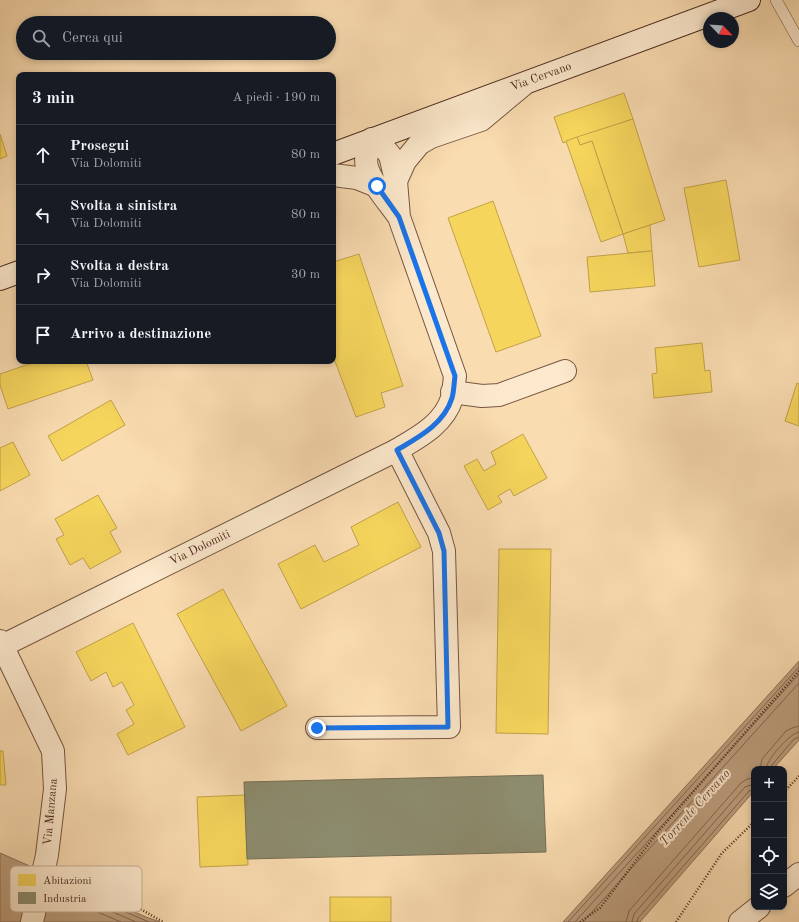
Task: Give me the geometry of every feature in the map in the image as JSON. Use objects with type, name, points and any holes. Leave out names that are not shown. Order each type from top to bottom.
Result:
[{"type":"street","name":"Via Cervano","points":[[336,153],[749,0]]},
{"type":"street","points":[[336,175],[387,184],[419,144],[431,137],[481,120],[527,82]]},
{"type":"street","name":"Via Dolomiti","points":[[1,643],[397,450],[424,435],[440,420],[452,398],[455,376],[387,184],[367,167],[367,155],[372,139]]},
{"type":"street","points":[[0,279],[16,273]]},
{"type":"street","points":[[452,392],[482,396],[499,395],[565,371]]},
{"type":"street","points":[[317,728],[448,727],[444,551],[439,533],[397,450]]},
{"type":"street","name":"Via Manzana","points":[[1,643],[53,751],[55,789],[48,855],[45,866]]},
{"type":"street","points":[[787,884],[799,874]]},
{"type":"street","points":[[740,922],[755,910]]},
{"type":"street","name":"Via Manzana","points":[[32,922],[34,912]]},
{"type":"lane","points":[[776,0],[799,41]]},
{"type":"path","points":[[580,922],[600,908],[657,833],[799,671]]},
{"type":"path","points":[[787,789],[799,776]]},
{"type":"path","points":[[676,922],[722,853],[751,825]]},
{"type":"path","points":[[48,855],[67,866]]},
{"type":"path","points":[[142,910],[163,922]]},
{"type":"water","name":"Torrente Cervano","points":[[799,661],[799,740],[776,766],[751,766],[751,794],[640,922],[563,922]]},
{"type":"water","points":[[0,853],[30,866],[10,866],[10,912],[135,912],[160,922],[0,922]]},
{"type":"building: Abitazioni","points":[[624,93],[633,119],[563,143],[554,117]]},
{"type":"building: Abitazioni","points":[[633,119],[665,220],[623,234],[592,141],[580,145],[577,137]]},
{"type":"building: Abitazioni","points":[[0,134],[7,156],[0,159]]},
{"type":"building: Abitazioni","points":[[577,137],[580,145],[592,141],[623,234],[601,242],[566,141]]},
{"type":"building: Abitazioni","points":[[726,180],[740,260],[699,267],[684,188]]},
{"type":"building: Abitazioni","points":[[493,201],[541,336],[496,352],[448,218]]},
{"type":"building: Abitazioni","points":[[650,225],[652,251],[628,253],[623,234]]},
{"type":"building: Abitazioni","points":[[652,251],[655,286],[590,292],[587,257]]},
{"type":"building: Abitazioni","points":[[359,254],[403,386],[381,393],[385,407],[356,417],[336,364],[336,261]]},
{"type":"building: Abitazioni","points":[[702,343],[705,371],[710,370],[712,392],[654,398],[652,374],[657,373],[655,348]]},
{"type":"building: Abitazioni","points":[[29,364],[87,364],[93,380],[8,409],[0,385],[0,374]]},
{"type":"building: Abitazioni","points":[[797,383],[799,384],[799,426],[785,421]]},
{"type":"building: Abitazioni","points":[[111,400],[125,425],[62,461],[48,436]]},
{"type":"building: Abitazioni","points":[[523,434],[547,478],[514,496],[510,489],[498,496],[502,502],[488,510],[464,466],[477,459],[484,471],[496,464],[491,452]]},
{"type":"building: Abitazioni","points":[[13,442],[30,475],[0,491],[0,448]]},
{"type":"building: Abitazioni","points":[[98,495],[117,528],[110,532],[121,552],[90,569],[83,558],[70,565],[56,539],[64,535],[55,519]]},
{"type":"building: Abitazioni","points":[[398,502],[421,547],[301,609],[278,564],[315,545],[324,562],[359,545],[351,527]]},
{"type":"building: Abitazioni","points":[[499,549],[551,549],[548,734],[496,733]]},
{"type":"building: Abitazioni","points":[[223,589],[287,706],[241,731],[177,614]]},
{"type":"building: Abitazioni","points":[[133,623],[185,727],[128,755],[117,734],[134,724],[126,710],[134,705],[122,682],[113,687],[106,672],[91,681],[76,652]]},
{"type":"building: Abitazioni","points":[[0,751],[3,751],[6,785],[0,785]]},
{"type":"building: Abitazioni","points":[[245,795],[248,865],[200,867],[197,797]]},
{"type":"building: Abitazioni","points":[[330,897],[391,897],[391,922],[330,922]]},
{"type":"building: Industria","points":[[543,775],[546,852],[247,859],[244,782]]},
{"type":"route","points":[[317,728],[448,727],[444,551],[439,533],[397,450],[424,435],[440,420],[452,398],[455,376],[399,217],[377,186]]}]
